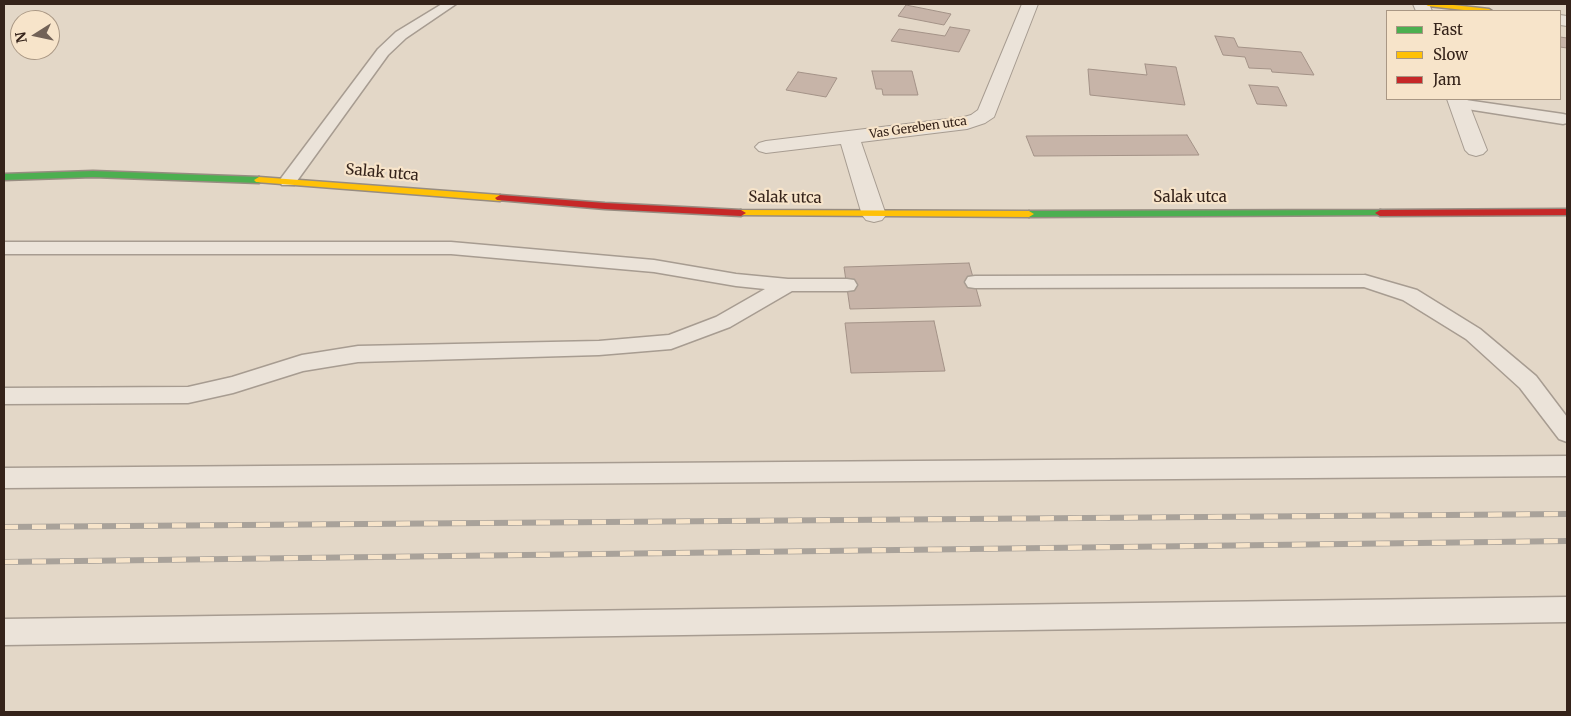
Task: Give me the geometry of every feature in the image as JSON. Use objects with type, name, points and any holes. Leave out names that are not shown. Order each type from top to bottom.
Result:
[{"type":"street","name":"Vas Gereben utca","points":[[766,147],[967,123],[987,113],[1030,4]]},
{"type":"street","points":[[1428,4],[1480,10]]},
{"type":"street","points":[[1458,102],[1476,150]]},
{"type":"street","name":"Vas Gereben utca","points":[[849,137],[874,214]]},
{"type":"street","name":"Salak utca","points":[[4,177],[92,174],[288,180],[660,209],[874,214],[1567,212]]},
{"type":"lane","points":[[288,180],[383,52],[401,35],[450,4]]},
{"type":"lane","points":[[1458,102],[1563,119]]},
{"type":"lane","points":[[4,248],[452,248],[654,266],[736,280],[788,285],[846,285]]},
{"type":"lane","points":[[975,282],[1365,281],[1410,295],[1473,334],[1528,382],[1567,432]]},
{"type":"lane","points":[[4,396],[188,395],[233,385],[302,363],[358,354],[599,348],[671,342],[723,322],[788,285]]},
{"type":"lane","points":[[4,478],[1567,466]]},
{"type":"lane","points":[[4,632],[1567,609]]},
{"type":"building","points":[[906,5],[951,14],[944,25],[898,16]]},
{"type":"building","points":[[950,27],[970,30],[959,52],[891,41],[899,29],[945,36]]},
{"type":"building","points":[[1215,36],[1234,38],[1238,47],[1301,52],[1314,75],[1272,72],[1271,69],[1249,68],[1245,57],[1223,55]]},
{"type":"building","points":[[1561,37],[1567,38],[1567,48],[1561,47]]},
{"type":"building","points":[[1145,64],[1176,67],[1185,105],[1090,95],[1088,69],[1147,75]]},
{"type":"building","points":[[872,71],[912,71],[918,95],[883,95],[882,89],[876,89]]},
{"type":"building","points":[[798,72],[837,78],[826,97],[786,90]]},
{"type":"building","points":[[1249,85],[1278,87],[1287,106],[1257,104]]},
{"type":"building","points":[[1187,135],[1199,155],[1034,156],[1026,136]]},
{"type":"building","points":[[969,263],[981,306],[850,309],[844,267]]},
{"type":"building","points":[[934,321],[945,371],[851,373],[845,323]]},
{"type":"railway","points":[[4,527],[1567,514]]},
{"type":"railway","points":[[4,562],[1567,541]]},
{"type":"traffic: fast","points":[[4,177],[93,174],[259,180]]},
{"type":"traffic: fast","points":[[1029,214],[1380,213]]},
{"type":"traffic: slow","points":[[1428,4],[1480,10]]},
{"type":"traffic: slow","points":[[259,180],[500,198]]},
{"type":"traffic: slow","points":[[741,213],[1029,214]]},
{"type":"traffic: jam","points":[[500,198],[741,213]]},
{"type":"traffic: jam","points":[[1380,213],[1567,212]]}]
